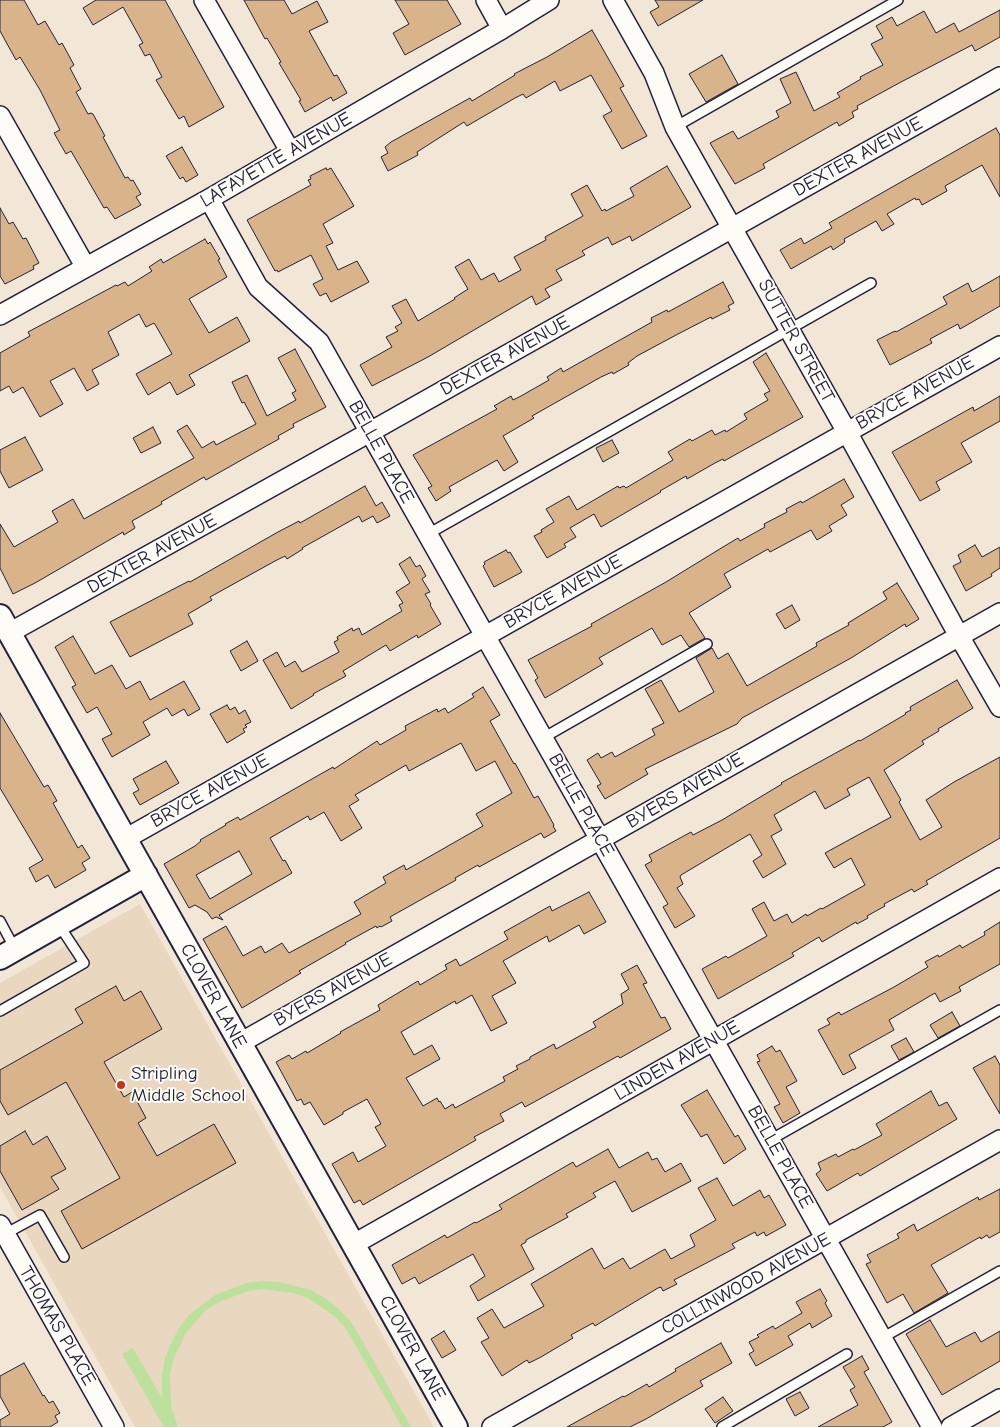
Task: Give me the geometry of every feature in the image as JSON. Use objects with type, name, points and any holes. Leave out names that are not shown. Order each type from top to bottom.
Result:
[{"type":"street","points":[[204,0],[290,151]]},
{"type":"street","points":[[486,0],[502,29]]},
{"type":"street","name":"LAFAYETTE AVENUE","points":[[0,315],[85,266],[209,199],[549,0]]},
{"type":"street","name":"SUTTER STREET","points":[[613,0],[654,73],[675,126],[1000,707]]},
{"type":"street","name":"DEXTER AVENUE","points":[[5,625],[370,432],[1000,78]]},
{"type":"street","points":[[0,116],[85,266]]},
{"type":"street","name":"BELLE PLACE","points":[[209,199],[258,288],[319,342],[932,1427]]},
{"type":"street","name":"BRYCE AVENUE","points":[[125,839],[1000,346]]},
{"type":"street","name":"BYERS AVENUE","points":[[240,1043],[1000,613]]},
{"type":"street","name":"CLOVER LANE","points":[[5,625],[456,1427]]},
{"type":"street","points":[[8,953],[146,875]]},
{"type":"street","name":"LINDEN AVENUE","points":[[354,1244],[1000,878]]},
{"type":"street","name":"COLLINWOOD AVENUE","points":[[492,1427],[1000,1140]]},
{"type":"street","name":"THOMAS PLACE","points":[[2,1230],[114,1427]]},
{"type":"street","points":[[951,1427],[1000,1400]]},
{"type":"lane","points":[[675,126],[898,0]]},
{"type":"lane","points":[[428,534],[871,283]]},
{"type":"lane","points":[[543,738],[707,644]]},
{"type":"lane","points":[[0,920],[8,953]]},
{"type":"lane","points":[[0,1011],[84,963],[59,924]]},
{"type":"lane","points":[[770,1140],[1000,1010]]},
{"type":"lane","points":[[2,1230],[40,1215],[64,1257]]},
{"type":"lane","points":[[882,1338],[1000,1271]]},
{"type":"lane","points":[[722,1427],[847,1354]]},
{"type":"shaded area","name":"Stripling Middle School","points":[[140,904],[434,1427],[135,1427],[0,1187],[0,983]]},
{"type":"green space","points":[[279,1282],[311,1290],[339,1309],[359,1335],[411,1427],[402,1427],[344,1326],[333,1315],[308,1298],[293,1293],[263,1289],[248,1291],[219,1302],[206,1310],[186,1333],[173,1360],[170,1375],[171,1406],[178,1427],[164,1427],[122,1354],[133,1348],[162,1398],[162,1375],[165,1358],[179,1328],[189,1315],[215,1295],[246,1283]]},
{"type":"building","points":[[0,0],[24,0],[38,25],[45,21],[59,45],[62,43],[74,65],[70,68],[81,89],[76,92],[88,114],[93,114],[125,178],[128,177],[131,181],[133,180],[141,194],[136,197],[141,205],[115,219],[107,207],[104,208],[71,151],[66,154],[54,133],[60,130],[40,90],[20,57],[16,60],[0,31]]},
{"type":"building","points":[[96,0],[165,0],[224,107],[189,127],[184,116],[179,119],[156,80],[162,77],[150,54],[145,56],[139,45],[143,43],[123,7],[93,25],[83,8]]},
{"type":"building","points":[[244,0],[284,0],[292,14],[317,1],[328,22],[309,31],[334,76],[337,75],[347,93],[333,101],[331,97],[305,112],[299,101],[301,100],[279,63],[281,62],[267,38],[265,39]]},
{"type":"building","points":[[395,0],[447,0],[461,24],[405,55],[393,33],[409,24]]},
{"type":"building","points":[[655,0],[703,0],[658,26],[650,12],[659,7]]},
{"type":"building","points":[[1000,10],[1000,37],[975,51],[972,45],[857,106],[858,109],[852,112],[854,117],[839,126],[837,122],[763,164],[765,168],[735,184],[710,143],[733,131],[738,139],[779,117],[776,111],[791,103],[780,79],[796,72],[814,111],[840,97],[837,93],[861,79],[860,77],[883,65],[871,44],[883,38],[876,26],[892,17],[897,26],[924,11],[936,33],[954,23],[959,32]]},
{"type":"building","points":[[592,30],[624,86],[620,88],[647,136],[622,149],[603,116],[612,111],[591,75],[560,91],[555,81],[526,98],[523,94],[467,126],[464,122],[417,152],[418,155],[388,171],[381,157],[388,153],[385,147],[391,142],[470,98],[472,101],[514,74]]},
{"type":"building","points":[[722,55],[738,84],[706,102],[689,74]]},
{"type":"building","points":[[996,128],[1000,135],[1000,197],[982,165],[945,186],[947,191],[922,205],[919,199],[916,200],[915,198],[887,214],[894,224],[882,231],[876,221],[844,239],[845,242],[833,250],[831,246],[791,269],[780,250],[801,238],[804,244],[832,228],[829,223]]},
{"type":"building","points":[[182,147],[198,175],[186,182],[183,177],[180,179],[166,156]]},
{"type":"building","points":[[667,166],[691,207],[632,241],[630,236],[612,245],[608,237],[582,251],[585,255],[556,270],[562,280],[545,289],[550,297],[536,305],[532,296],[428,357],[372,386],[360,365],[392,347],[386,337],[398,331],[395,327],[402,323],[392,306],[406,299],[418,321],[455,299],[468,289],[455,267],[469,259],[481,280],[494,273],[499,282],[521,270],[514,257],[546,240],[545,237],[583,216],[571,194],[587,185],[602,211],[605,209],[606,211],[634,196],[630,188]]},
{"type":"building","points":[[326,168],[327,170],[331,168],[354,206],[323,224],[333,243],[326,246],[338,270],[357,261],[369,282],[331,302],[326,293],[320,296],[313,284],[323,279],[311,255],[278,272],[277,270],[275,271],[247,220],[311,185],[308,180],[311,179],[310,176]]},
{"type":"building","points":[[0,208],[9,224],[13,222],[23,239],[26,238],[39,263],[33,266],[34,269],[5,284],[0,276]]},
{"type":"building","points":[[205,239],[208,244],[210,242],[220,259],[218,260],[227,277],[189,299],[209,333],[237,317],[250,341],[189,375],[195,385],[177,395],[170,382],[148,395],[136,374],[172,354],[154,323],[146,327],[139,314],[108,332],[119,355],[92,370],[99,384],[87,391],[74,368],[50,381],[63,404],[40,417],[23,387],[13,393],[9,386],[0,391],[0,353],[30,336],[28,332],[116,285],[125,282],[128,286],[152,271],[149,267],[161,259],[163,263]]},
{"type":"building","points":[[1000,276],[1000,306],[960,329],[958,324],[930,339],[932,343],[890,365],[877,340],[896,332],[947,304],[943,297],[968,283],[972,292]]},
{"type":"building","points":[[723,282],[734,303],[728,306],[730,310],[712,319],[711,317],[678,334],[637,356],[628,363],[629,365],[613,374],[612,372],[601,377],[532,416],[534,418],[503,436],[518,462],[504,471],[497,460],[449,487],[451,491],[436,501],[428,488],[432,486],[413,455],[497,409],[494,406],[511,396],[513,400],[549,380],[547,377],[561,368],[563,372],[652,322],[651,318],[667,310],[668,312]]},
{"type":"building","points":[[295,349],[326,407],[293,424],[294,427],[278,436],[279,439],[206,480],[204,477],[161,502],[162,504],[132,521],[135,528],[124,535],[123,532],[13,594],[0,568],[0,524],[14,547],[58,522],[52,511],[73,499],[84,519],[194,458],[177,431],[187,425],[202,448],[214,441],[216,445],[256,424],[244,402],[242,403],[232,382],[247,375],[267,416],[296,400],[292,393],[296,391],[278,358]]},
{"type":"building","points":[[766,353],[803,417],[724,461],[723,459],[687,479],[686,476],[601,527],[594,514],[570,528],[576,537],[564,544],[566,547],[547,558],[534,536],[554,522],[546,509],[569,496],[577,510],[618,486],[619,488],[624,486],[626,488],[673,460],[668,452],[690,439],[692,441],[712,430],[715,435],[725,430],[726,432],[747,419],[744,414],[768,400],[764,394],[770,391],[753,362]]},
{"type":"building","points":[[1000,396],[1000,421],[961,443],[972,462],[936,482],[940,490],[920,501],[892,452],[973,407],[974,411]]},
{"type":"building","points":[[153,427],[161,443],[141,453],[133,438]]},
{"type":"building","points":[[25,437],[43,470],[9,488],[0,471],[0,450]]},
{"type":"building","points":[[612,440],[619,453],[603,462],[596,448]]},
{"type":"building","points":[[844,479],[854,497],[841,505],[847,515],[829,526],[832,531],[817,540],[811,530],[770,552],[768,549],[724,574],[731,587],[689,613],[705,638],[689,647],[681,635],[662,645],[652,628],[599,658],[603,664],[545,698],[535,680],[538,678],[528,660],[592,626],[591,624],[666,582],[738,538],[740,541],[765,527],[764,524],[787,512],[786,509],[801,501],[802,503]]},
{"type":"building","points":[[365,486],[376,506],[382,502],[390,516],[377,523],[373,516],[362,522],[359,516],[302,548],[287,559],[285,556],[275,561],[210,597],[212,600],[188,614],[193,624],[130,657],[110,622],[190,582],[278,532],[299,521],[300,523]]},
{"type":"building","points":[[975,545],[982,557],[1000,547],[1000,568],[991,574],[992,576],[966,591],[953,566],[961,562],[958,555]]},
{"type":"building","points":[[506,550],[508,553],[510,552],[522,572],[494,587],[483,566],[484,562]]},
{"type":"building","points":[[410,557],[416,567],[420,565],[426,576],[422,579],[430,592],[425,594],[441,624],[418,638],[417,635],[390,651],[386,645],[343,671],[346,676],[313,694],[291,709],[263,660],[277,652],[285,667],[295,661],[302,672],[339,652],[334,642],[338,640],[337,637],[352,628],[353,631],[359,628],[362,635],[402,611],[399,605],[403,603],[396,592],[410,583],[399,564]]},
{"type":"building","points":[[897,583],[919,619],[906,627],[905,624],[851,658],[742,718],[737,724],[645,769],[648,774],[605,799],[597,786],[601,784],[587,760],[598,753],[601,758],[612,752],[615,757],[655,735],[652,729],[664,723],[645,689],[661,680],[679,712],[714,692],[696,658],[712,648],[718,659],[728,653],[747,686],[817,646],[816,643],[849,625],[848,623],[887,599],[883,592]]},
{"type":"building","points":[[792,605],[800,620],[785,629],[776,614]]},
{"type":"building","points":[[73,636],[95,674],[112,665],[126,689],[140,681],[150,700],[184,681],[200,709],[188,716],[184,709],[172,716],[167,708],[143,722],[150,735],[112,757],[102,739],[112,734],[97,707],[87,713],[72,687],[76,685],[55,647]]},
{"type":"building","points":[[247,641],[258,661],[241,671],[230,651]]},
{"type":"building","points":[[957,680],[973,708],[938,729],[939,731],[922,741],[924,744],[884,770],[920,840],[942,827],[926,800],[1000,757],[1000,838],[926,881],[928,884],[914,892],[912,889],[884,904],[885,906],[867,916],[868,918],[857,924],[856,922],[822,942],[819,937],[792,953],[794,956],[718,999],[702,969],[726,956],[728,958],[767,936],[752,909],[764,902],[774,921],[787,914],[792,923],[806,914],[807,916],[822,909],[865,885],[851,858],[834,868],[825,853],[891,817],[869,777],[847,789],[850,795],[825,809],[815,791],[774,815],[782,830],[771,836],[786,864],[763,878],[753,861],[762,855],[750,834],[681,875],[683,884],[677,888],[695,916],[675,928],[663,907],[668,904],[645,865],[652,861],[649,855],[691,832],[693,835],[722,820],[781,783],[906,714],[911,710],[910,707]]},
{"type":"building","points":[[483,687],[500,715],[490,721],[534,798],[538,796],[556,831],[544,838],[541,833],[479,867],[478,865],[455,878],[456,880],[390,917],[392,921],[381,927],[377,928],[376,926],[345,943],[299,971],[301,973],[242,1008],[203,939],[226,926],[243,956],[261,946],[265,953],[282,943],[289,953],[361,914],[354,902],[386,883],[383,877],[404,865],[406,870],[483,826],[476,814],[512,793],[495,761],[476,771],[461,743],[409,771],[406,765],[355,795],[359,800],[349,806],[362,828],[341,841],[324,812],[310,820],[308,816],[270,838],[292,873],[219,915],[223,920],[216,917],[212,919],[207,912],[195,905],[189,908],[164,864],[195,846],[200,840],[225,824],[238,817],[240,820],[333,767],[334,769],[377,741],[380,745],[406,730],[405,726],[437,709],[438,712],[445,708],[448,713],[474,697],[472,694]],"holes":[[[239,851],[252,874],[210,899],[196,875]]]},
{"type":"building","points":[[227,705],[230,710],[235,707],[239,714],[245,710],[251,722],[245,725],[247,727],[243,729],[245,732],[227,743],[210,714]]},
{"type":"building","points":[[0,713],[44,787],[48,785],[57,801],[53,803],[78,848],[82,845],[90,858],[82,863],[86,870],[55,888],[48,875],[36,882],[29,868],[43,860],[0,788]]},
{"type":"building","points":[[166,761],[179,783],[140,805],[133,793],[139,790],[133,779]]},
{"type":"building","points":[[589,892],[606,922],[584,934],[579,925],[549,942],[547,936],[503,961],[516,983],[492,996],[507,1023],[491,1031],[472,995],[456,1004],[455,1001],[401,1032],[414,1055],[432,1045],[440,1059],[406,1078],[423,1106],[437,1098],[445,1109],[453,1104],[455,1108],[505,1081],[503,1077],[518,1069],[516,1066],[530,1059],[530,1057],[554,1044],[556,1049],[596,1027],[593,1022],[623,1004],[621,994],[629,989],[621,974],[637,965],[647,983],[643,984],[661,1018],[665,1017],[671,1029],[620,1058],[618,1056],[525,1107],[522,1102],[500,1114],[504,1121],[474,1137],[476,1140],[363,1205],[360,1200],[354,1203],[332,1164],[353,1152],[358,1162],[386,1146],[375,1127],[381,1124],[367,1099],[324,1125],[310,1102],[304,1105],[301,1099],[297,1101],[276,1062],[289,1055],[292,1059],[306,1051],[307,1053],[380,1010],[378,1005],[418,981],[420,985],[447,969],[445,965],[456,959],[460,966],[508,939],[504,932],[550,906],[552,911]]},
{"type":"building","points":[[1000,922],[1000,964],[959,987],[961,991],[940,1002],[935,993],[889,1020],[894,1030],[849,1055],[856,1068],[843,1075],[818,1030],[830,1024],[827,1019],[839,1012],[841,1015],[894,987],[928,967],[925,962],[938,955],[939,957],[960,945],[962,948],[985,935],[984,932]]},
{"type":"building","points":[[116,986],[124,1001],[141,991],[162,1029],[104,1062],[124,1097],[132,1092],[146,1118],[138,1123],[157,1156],[214,1124],[236,1163],[82,1249],[61,1211],[120,1178],[66,1082],[8,1115],[0,1101],[0,1070],[83,1023],[75,1009]]},
{"type":"building","points":[[952,1012],[960,1026],[938,1038],[930,1025]]},
{"type":"building","points":[[906,1038],[914,1052],[899,1060],[891,1046]]},
{"type":"building","points":[[772,1046],[776,1052],[780,1050],[797,1081],[786,1087],[800,1113],[783,1123],[774,1107],[780,1104],[757,1062],[760,1061],[757,1055]]},
{"type":"building","points":[[995,1056],[1000,1065],[1000,1114],[973,1068]]},
{"type":"building","points":[[707,1090],[735,1137],[738,1135],[746,1149],[724,1164],[707,1134],[701,1137],[681,1105]]},
{"type":"building","points":[[931,1091],[939,1106],[947,1102],[957,1119],[860,1176],[858,1173],[827,1191],[816,1174],[821,1170],[818,1163],[836,1154],[838,1157],[854,1150],[882,1135],[876,1124]]},
{"type":"building","points":[[25,1131],[33,1145],[47,1136],[66,1169],[51,1177],[59,1189],[22,1210],[0,1171],[0,1146]]},
{"type":"building","points":[[608,1149],[619,1168],[648,1152],[652,1160],[657,1158],[665,1172],[681,1163],[691,1181],[632,1212],[615,1181],[593,1193],[596,1197],[566,1214],[568,1217],[526,1240],[521,1245],[534,1269],[478,1301],[470,1286],[485,1276],[473,1254],[419,1284],[415,1277],[402,1284],[392,1265],[445,1235],[447,1238],[502,1209],[499,1205],[573,1162],[576,1167]]},
{"type":"building","points":[[717,1178],[733,1206],[760,1190],[764,1198],[769,1195],[786,1225],[766,1236],[764,1232],[757,1236],[755,1232],[732,1244],[735,1248],[674,1280],[677,1284],[663,1291],[661,1287],[658,1288],[595,1326],[593,1323],[571,1335],[573,1338],[541,1357],[529,1363],[527,1360],[502,1376],[481,1342],[489,1338],[477,1318],[492,1309],[504,1328],[544,1306],[531,1284],[592,1248],[604,1269],[623,1258],[630,1269],[665,1249],[671,1259],[695,1246],[690,1235],[716,1220],[698,1188]]},
{"type":"building","points":[[1000,1189],[1000,1232],[989,1238],[987,1235],[981,1239],[980,1237],[931,1265],[948,1293],[914,1313],[903,1294],[887,1303],[866,1264],[871,1262],[867,1255],[899,1238],[897,1234],[914,1224],[917,1231],[978,1197],[979,1200]]},
{"type":"building","points":[[820,1289],[827,1301],[825,1303],[832,1316],[812,1328],[810,1323],[788,1336],[793,1345],[756,1366],[749,1354],[754,1351],[749,1342],[773,1326],[775,1329],[802,1313],[796,1302]]},
{"type":"building","points":[[930,1320],[946,1347],[975,1332],[981,1342],[1000,1331],[1000,1361],[942,1395],[906,1334]]},
{"type":"building","points":[[444,1331],[456,1350],[442,1358],[431,1339]]},
{"type":"building","points":[[721,1343],[732,1363],[700,1381],[703,1386],[646,1419],[630,1427],[567,1427],[647,1384],[649,1387],[676,1371],[675,1369]]},
{"type":"building","points":[[862,1356],[869,1369],[864,1372],[892,1422],[883,1427],[818,1427],[858,1405],[850,1390],[855,1387],[843,1367]]},
{"type":"building","points":[[24,1363],[43,1396],[49,1403],[53,1401],[60,1413],[55,1416],[58,1422],[50,1427],[0,1427],[0,1420],[10,1414],[0,1396],[0,1376]]},
{"type":"building","points":[[800,1392],[809,1408],[795,1416],[786,1399]]},
{"type":"building","points":[[723,1397],[733,1411],[715,1423],[705,1409]]},
{"type":"place","name":"Stripling Middle School","points":[[121,1085]]}]
